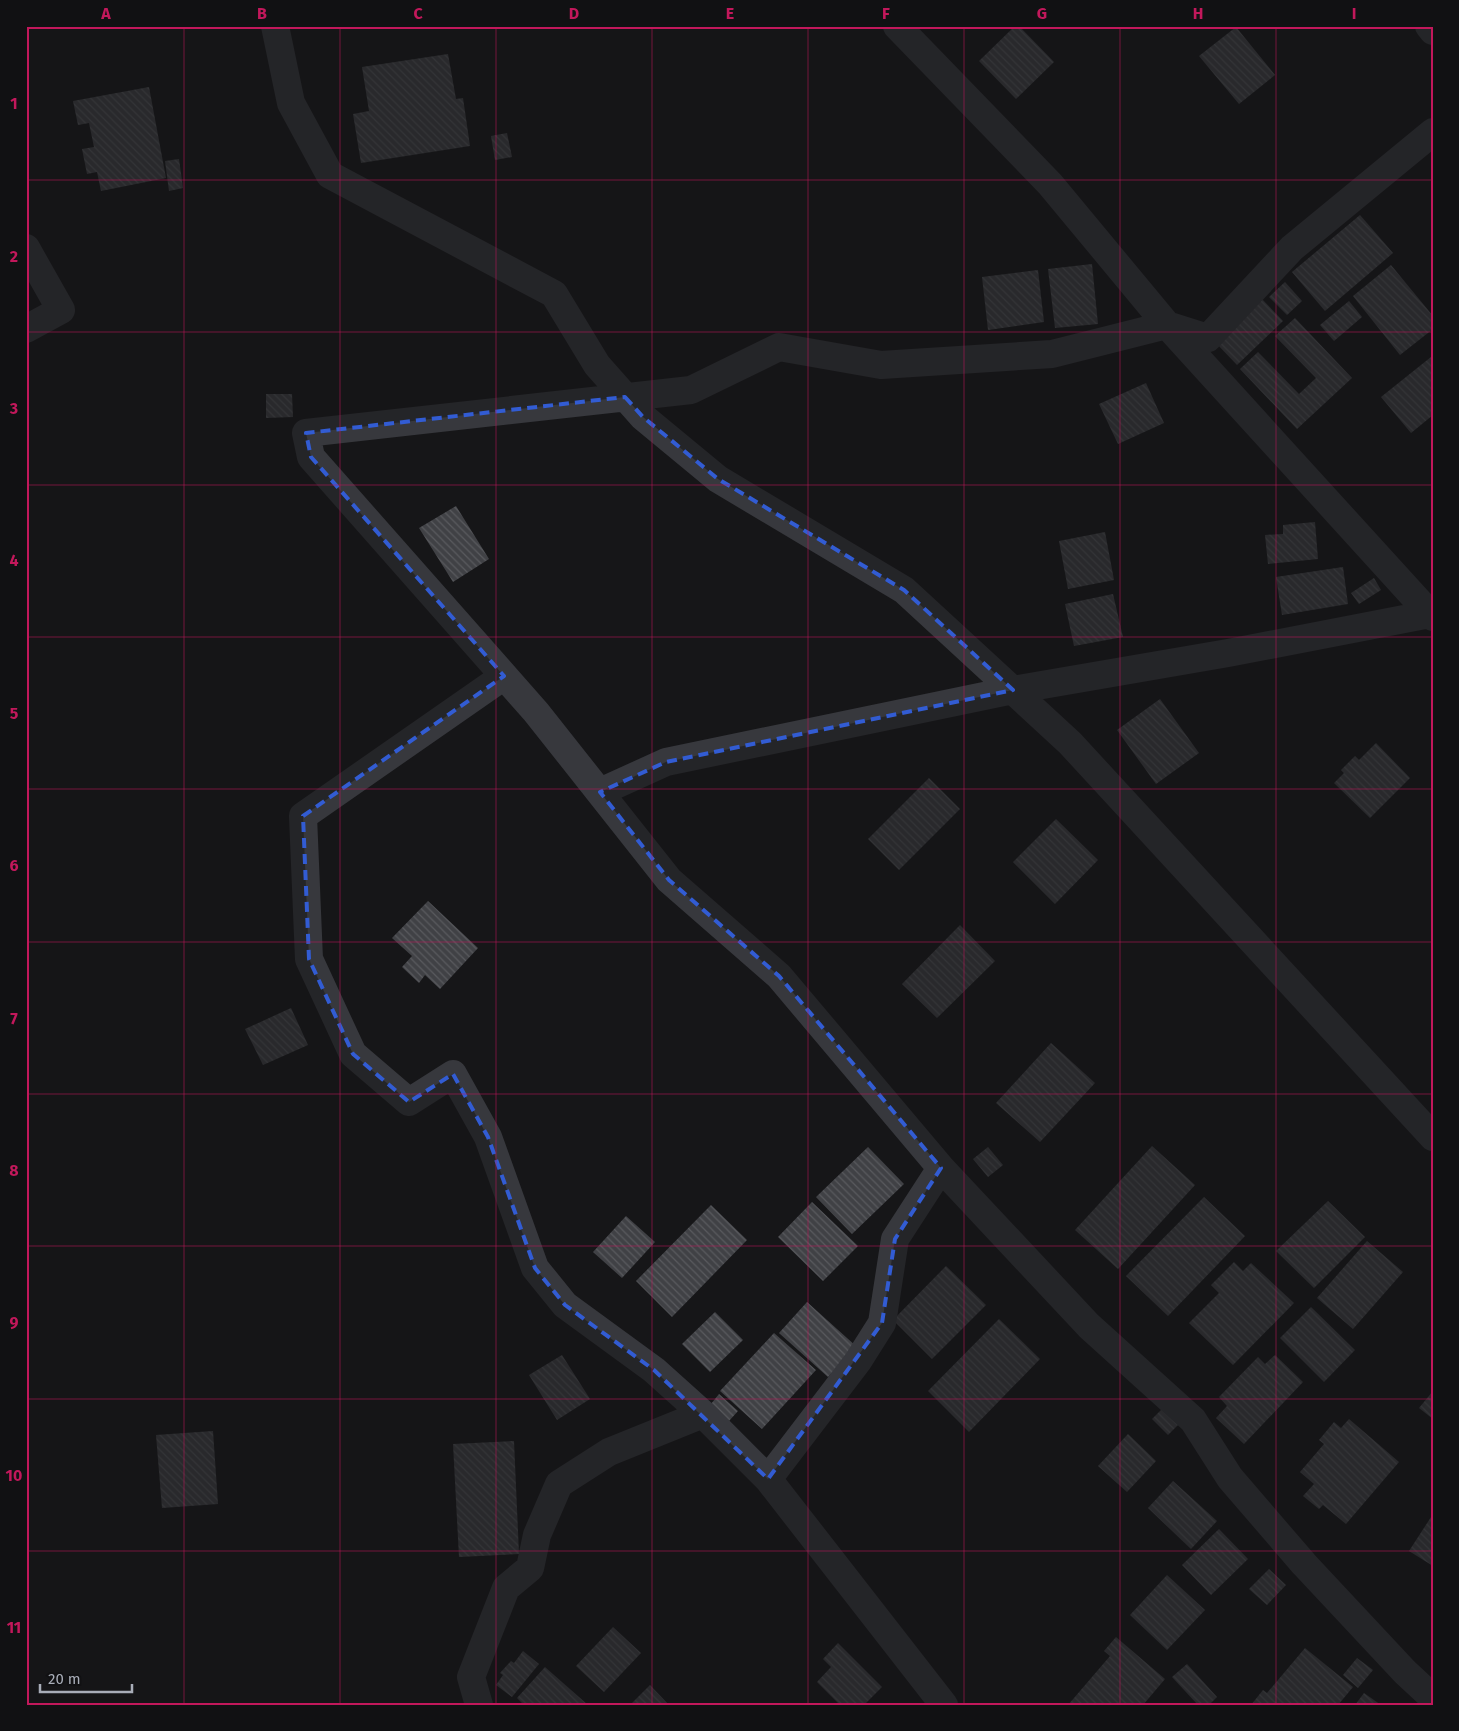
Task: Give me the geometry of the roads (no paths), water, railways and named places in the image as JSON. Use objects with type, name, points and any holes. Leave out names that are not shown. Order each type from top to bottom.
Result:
[{"type":"street","points":[[275,26],[290,103],[330,175],[554,294],[596,365],[643,417],[718,479],[904,590],[1070,743],[1433,1137]]},
{"type":"street","points":[[897,26],[1050,184],[1167,325],[1431,615]]},
{"type":"street","points":[[1429,26],[1433,30]]},
{"type":"street","points":[[1433,132],[1292,248],[1208,338],[1167,325],[1052,354],[881,365],[779,347],[691,390],[306,433],[311,457],[536,712],[669,880],[779,976],[941,1168],[1089,1326],[1193,1420],[1230,1478],[1242,1492],[1311,1571],[1405,1672],[1433,1698]]},
{"type":"street","points":[[26,248],[61,310],[26,329]]},
{"type":"street","points":[[600,792],[666,762],[1013,690],[1228,654],[1431,615]]},
{"type":"street","points":[[504,676],[303,816],[309,959],[353,1054],[409,1102],[453,1074],[488,1137],[535,1268],[565,1305],[654,1370],[703,1414],[768,1479],[944,1705]]},
{"type":"street","points":[[768,1479],[858,1361],[882,1323],[895,1239],[941,1168]]},
{"type":"street","points":[[480,1705],[471,1678],[506,1588],[530,1568],[538,1535],[559,1484],[609,1452],[703,1414]]}]
